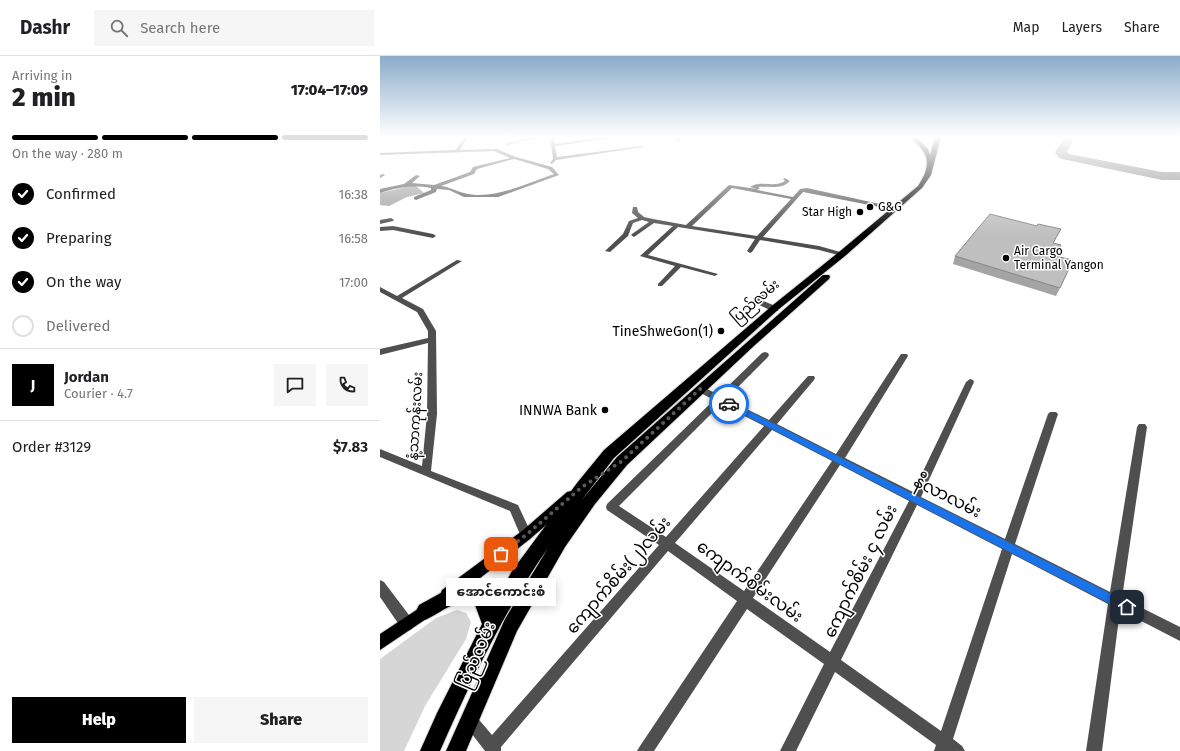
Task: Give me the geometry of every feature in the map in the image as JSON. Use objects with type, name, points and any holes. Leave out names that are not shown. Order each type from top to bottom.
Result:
[{"type":"highway","name":"ပြည်လမ်း","points":[[456,751],[511,625],[553,540],[582,487],[609,454],[775,309],[896,208],[924,182],[929,169]]},
{"type":"highway","name":"ပြည်လမ်း","points":[[430,751],[491,625],[518,577],[590,499],[622,461],[924,188],[932,176],[934,169]]},
{"type":"highway","points":[[425,611],[448,597],[465,593],[481,598],[486,608],[491,625],[511,625]]},
{"type":"main road","name":"ပြည်လမ်း","points":[[582,487],[622,461]]},
{"type":"main road","points":[[380,643],[528,533],[582,487]]},
{"type":"main road","points":[[528,533],[553,540]]},
{"type":"street","points":[[416,198],[434,191],[434,187],[472,173],[474,169]]},
{"type":"street","points":[[380,191],[416,184],[450,189],[464,195],[498,195],[557,175],[551,169]]},
{"type":"street","points":[[406,185],[418,176]]},
{"type":"street","points":[[785,179],[788,181],[781,186],[756,185],[753,187],[788,194],[792,194],[797,189],[802,188],[896,208]]},
{"type":"street","points":[[686,226],[731,186],[793,198]]},
{"type":"street","points":[[426,199],[450,189]]},
{"type":"street","points":[[750,251],[759,238],[793,198],[802,190],[808,190]]},
{"type":"street","points":[[635,208],[635,213],[642,218],[652,221],[819,248],[842,254]]},
{"type":"street","points":[[608,251],[626,235],[631,222],[642,218]]},
{"type":"street","points":[[380,222],[391,220]]},
{"type":"street","points":[[634,235],[652,221]]},
{"type":"street","points":[[677,225],[643,256],[715,274]]},
{"type":"street","points":[[380,230],[393,228],[433,236]]},
{"type":"street","points":[[398,298],[459,261]]},
{"type":"street","points":[[660,285],[680,266]]},
{"type":"street","name":"နံ့သာကုန်းလမ်း","points":[[380,289],[420,311],[432,331],[432,414],[426,473],[514,508],[528,533]]},
{"type":"street","points":[[761,296],[756,300],[775,309]]},
{"type":"street","points":[[380,352],[432,340]]},
{"type":"street","points":[[720,399],[765,355]]},
{"type":"street","points":[[645,751],[838,460],[904,356]]},
{"type":"street","name":"ကျောက်စိမ်း(၂)လမ်း","points":[[493,749],[667,544],[811,378]]},
{"type":"street","name":"ကျောက်စိမ်း ၄ လမ်း","points":[[788,751],[915,499],[970,382]]},
{"type":"street","name":"နီလာလမ်း","points":[[700,389],[1180,634]]},
{"type":"street","name":"ကျောက်စိမ်းလမ်း","points":[[720,399],[611,507],[746,599],[833,662],[944,747],[957,751]]},
{"type":"street","points":[[944,747],[1008,546],[1053,414]]},
{"type":"street","points":[[1094,751],[1115,601],[1142,427]]},
{"type":"street","points":[[380,453],[426,473]]},
{"type":"street","points":[[380,586],[407,624]]},
{"type":"street","points":[[470,720],[493,749]]},
{"type":"shaded area","points":[[415,185],[424,193],[407,197],[389,206],[380,205],[380,193]]},
{"type":"shaded area","points":[[457,610],[466,613],[471,622],[466,639],[425,706],[404,751],[380,751],[380,659],[436,618]]},
{"type":"building","name":"Air Cargo Terminal Yangon","points":[[990,214],[1037,226],[1038,224],[1061,229],[1053,243],[1061,245],[1055,256],[1073,260],[1060,288],[955,256]]},
{"type":"taxiway","points":[[1129,169],[1162,176],[1180,176]]},
{"type":"way so far","points":[[501,554],[526,535],[582,487],[622,461],[700,389],[729,404]]},
{"type":"place","name":"G&G","points":[[870,207]]},
{"type":"place","name":"Star High","points":[[860,212]]},
{"type":"place","name":"Air Cargo Terminal Yangon","points":[[1006,258]]},
{"type":"place","name":"TineShweGon(1)","points":[[721,331]]},
{"type":"place","name":"INNWA Bank","points":[[605,410]]},
{"type":"place","name":"အောင်ကောင်းစံ","points":[[501,554]]},
{"type":"route","points":[[729,404],[1127,607]]}]
